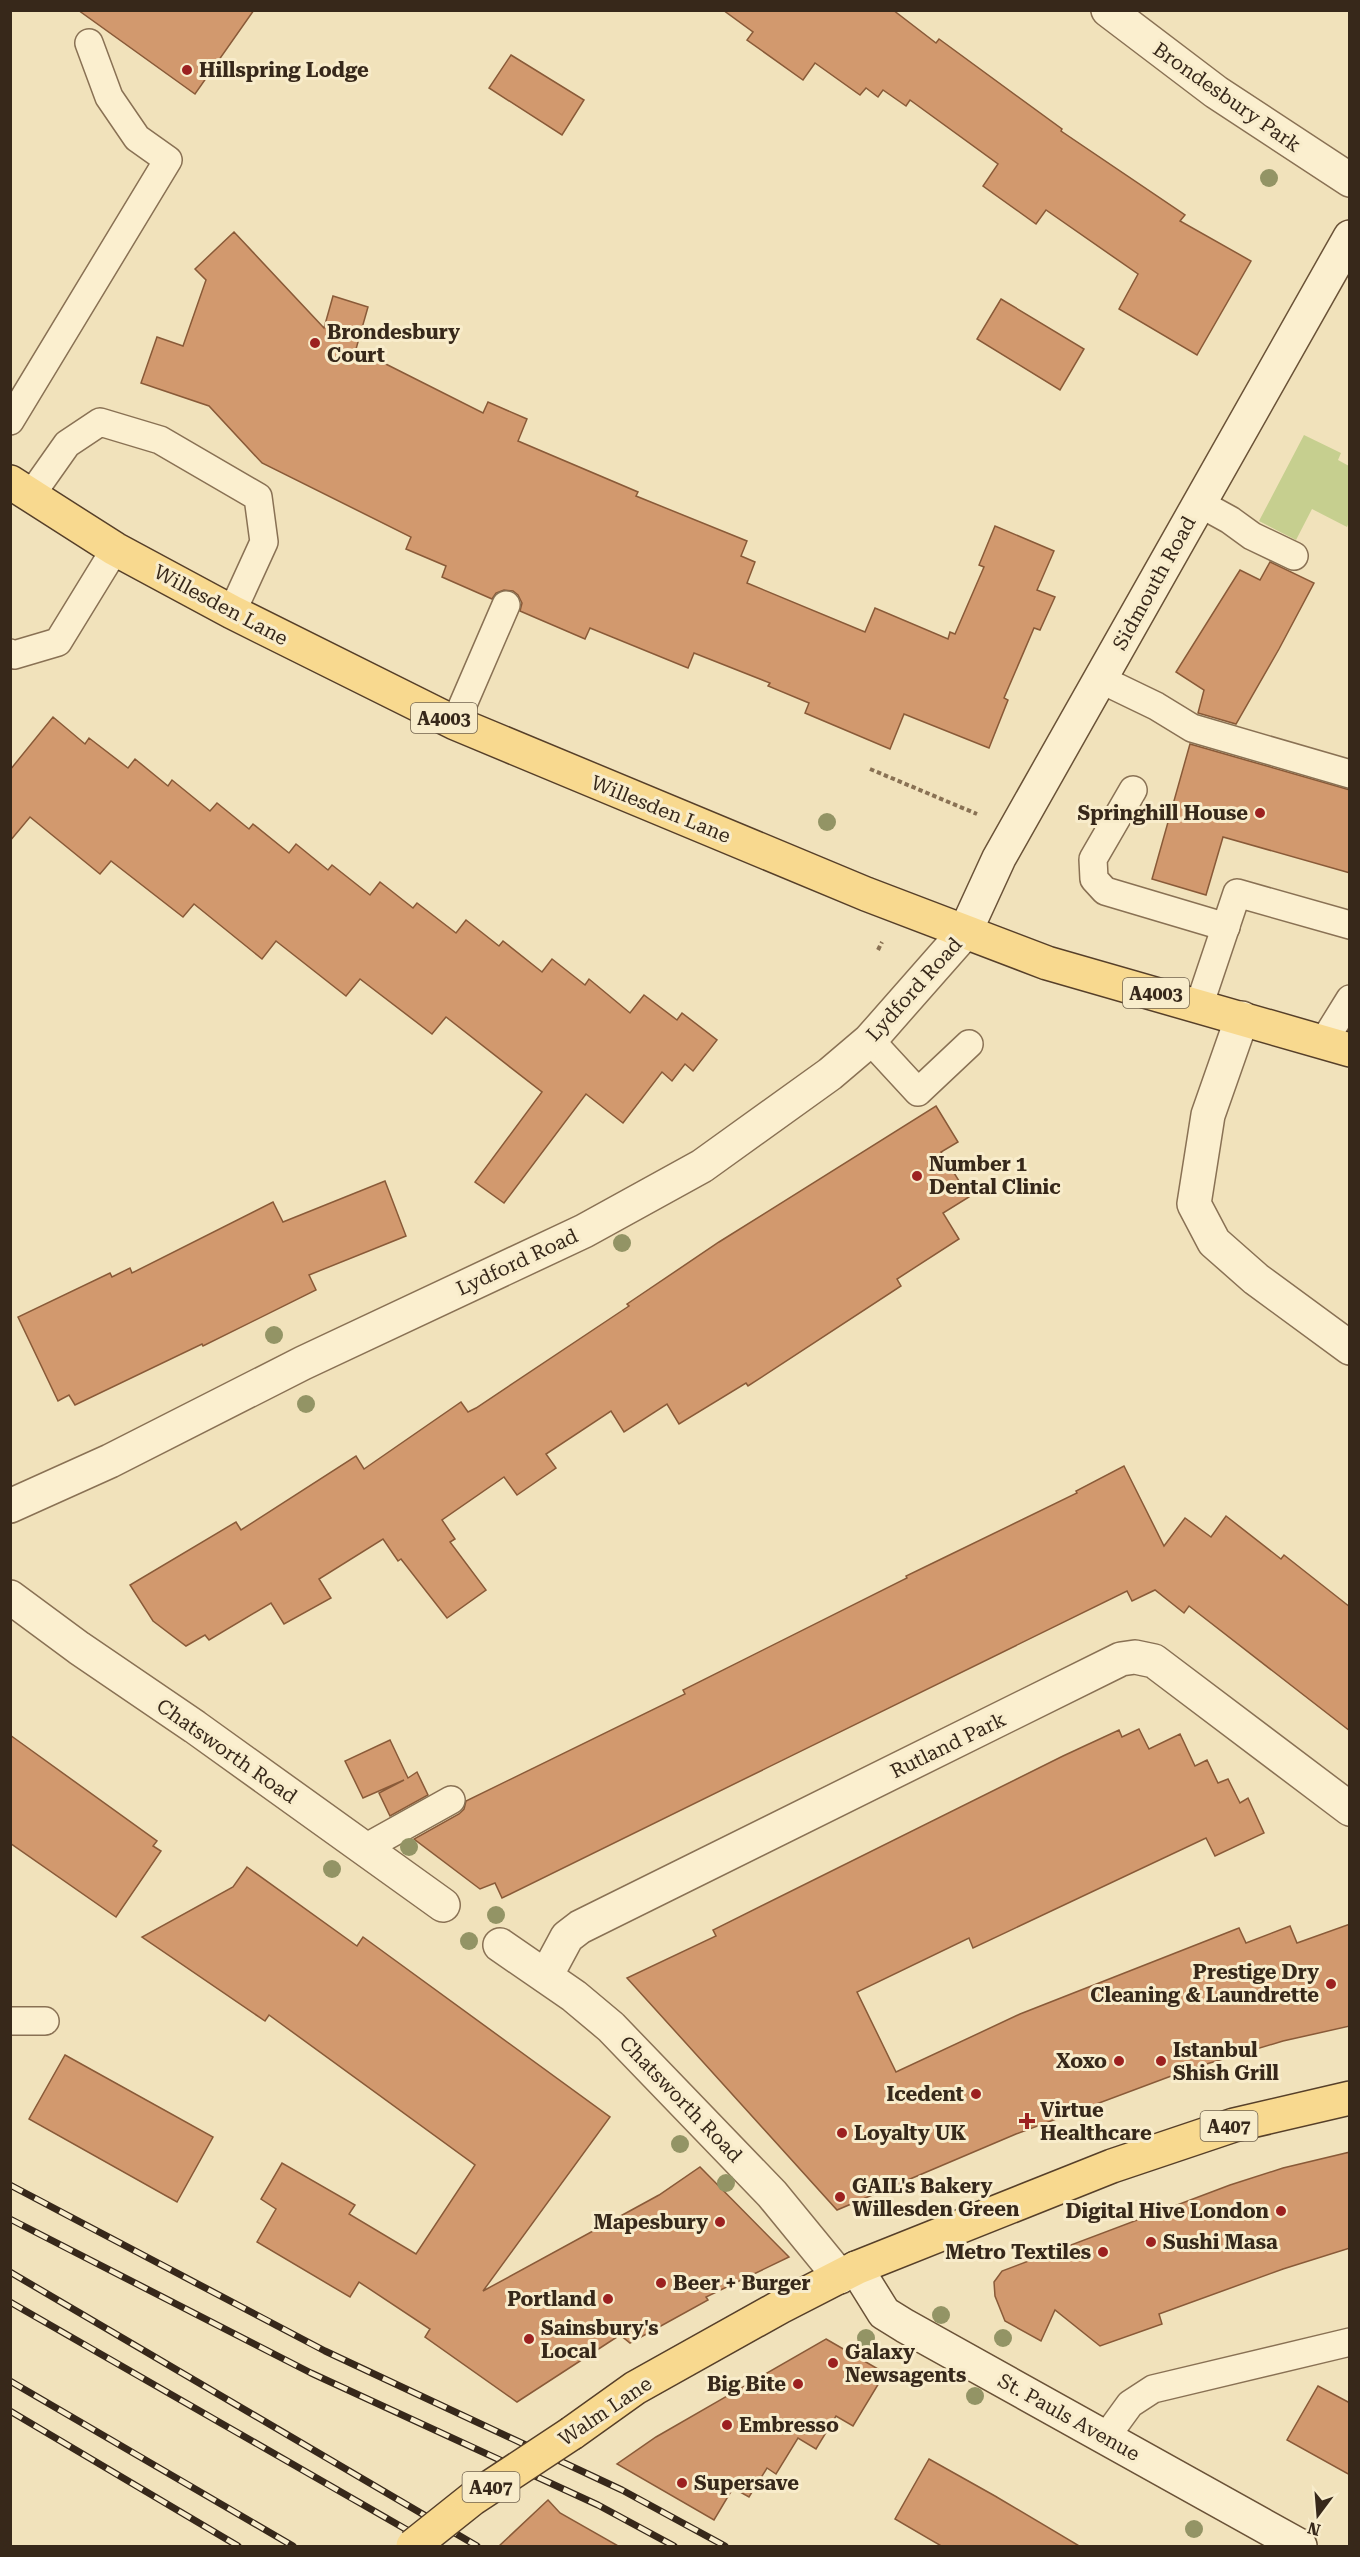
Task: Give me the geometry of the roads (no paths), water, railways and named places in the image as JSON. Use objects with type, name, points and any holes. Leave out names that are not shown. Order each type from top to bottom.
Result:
[{"type":"main road","name":"Willesden Lane","points":[[21,489],[115,549],[232,612],[455,723],[855,889],[1047,963],[1337,1046]]},
{"type":"main road","name":"Walm Lane","points":[[413,2547],[472,2499],[635,2388],[780,2307],[848,2273],[1112,2166],[1234,2125],[1350,2098]]},
{"type":"street","name":"Brondesbury Park","points":[[1108,10],[1216,92],[1350,180]]},
{"type":"street","name":"Sidmouth Road","points":[[965,932],[999,858],[1350,237]]},
{"type":"street","name":"Lydford Road","points":[[10,1506],[110,1461],[303,1363],[594,1225],[702,1166],[830,1074],[870,1040],[965,932]]},
{"type":"street","points":[[1242,1018],[1208,1115],[1194,1204],[1214,1242],[1256,1279],[1350,1348]]},
{"type":"street","name":"Chatsworth Road","points":[[10,1597],[443,1905]]},
{"type":"street","name":"Rutland Park","points":[[546,1977],[560,1947],[567,1937],[580,1927],[1121,1659],[1135,1657],[1154,1661],[1350,1809]]},
{"type":"street","name":"Chatsworth Road","points":[[500,1945],[611,2027],[848,2273]]},
{"type":"street","name":"St. Pauls Avenue","points":[[848,2273],[884,2313],[1300,2547]]},
{"type":"lane","points":[[10,421],[168,160],[137,138],[109,97],[89,43]]},
{"type":"lane","points":[[21,489],[67,444],[100,422],[160,440],[258,497],[264,542],[232,612]]},
{"type":"lane","points":[[1199,503],[1230,520],[1252,536],[1294,556]]},
{"type":"lane","points":[[10,653],[14,655],[58,642],[115,549]]},
{"type":"lane","points":[[455,723],[506,605]]},
{"type":"lane","points":[[1100,679],[1156,706],[1192,728],[1350,774]]},
{"type":"lane","points":[[1132,790],[1093,859],[1094,879],[1105,891],[1226,927]]},
{"type":"lane","points":[[1199,1005],[1237,893],[1350,925]]},
{"type":"lane","points":[[1337,1046],[1350,999]]},
{"type":"lane","points":[[870,1040],[918,1092],[969,1044]]},
{"type":"lane","points":[[363,1849],[451,1800]]},
{"type":"lane","points":[[10,2021],[45,2021]]},
{"type":"lane","points":[[1106,2437],[1130,2404],[1153,2390],[1350,2342]]},
{"type":"railway","points":[[10,2185],[325,2351],[622,2490],[725,2546]]},
{"type":"railway","points":[[10,2219],[311,2373],[598,2505],[674,2546]]},
{"type":"railway","points":[[10,2272],[477,2546]]},
{"type":"railway","points":[[10,2302],[435,2546]]},
{"type":"railway","points":[[10,2381],[293,2546]]},
{"type":"railway","points":[[10,2411],[238,2546]]},
{"type":"place","name":"Hillspring Lodge","points":[[187,70]]},
{"type":"place","name":"Brondesbury Court","points":[[315,343]]},
{"type":"place","name":"Springhill House","points":[[1260,813]]},
{"type":"place","name":"Number 1 Dental Clinic","points":[[917,1176]]},
{"type":"place","name":"Prestige Dry Cleaning & Laundrette","points":[[1331,1984]]},
{"type":"place","name":"Xoxo","points":[[1119,2061]]},
{"type":"place","name":"Istanbul Shish Grill","points":[[1161,2061]]},
{"type":"place","name":"Icedent","points":[[976,2094]]},
{"type":"place","name":"Virtue Healthcare","points":[[1027,2121]]},
{"type":"place","name":"Loyalty UK","points":[[842,2133]]},
{"type":"place","name":"GAIL's Bakery Willesden Green","points":[[840,2197]]},
{"type":"place","name":"Digital Hive London","points":[[1281,2211]]},
{"type":"place","name":"Mapesbury","points":[[720,2222]]},
{"type":"place","name":"Sushi Masa","points":[[1151,2242]]},
{"type":"place","name":"Metro Textiles","points":[[1103,2252]]},
{"type":"place","name":"Beer + Burger","points":[[661,2283]]},
{"type":"place","name":"Portland","points":[[608,2299]]},
{"type":"place","name":"Sainsbury's Local","points":[[529,2339]]},
{"type":"place","name":"Galaxy Newsagents","points":[[833,2363]]},
{"type":"place","name":"Big Bite","points":[[798,2384]]},
{"type":"place","name":"Embresso","points":[[727,2425]]},
{"type":"place","name":"Supersave","points":[[682,2483]]}]
